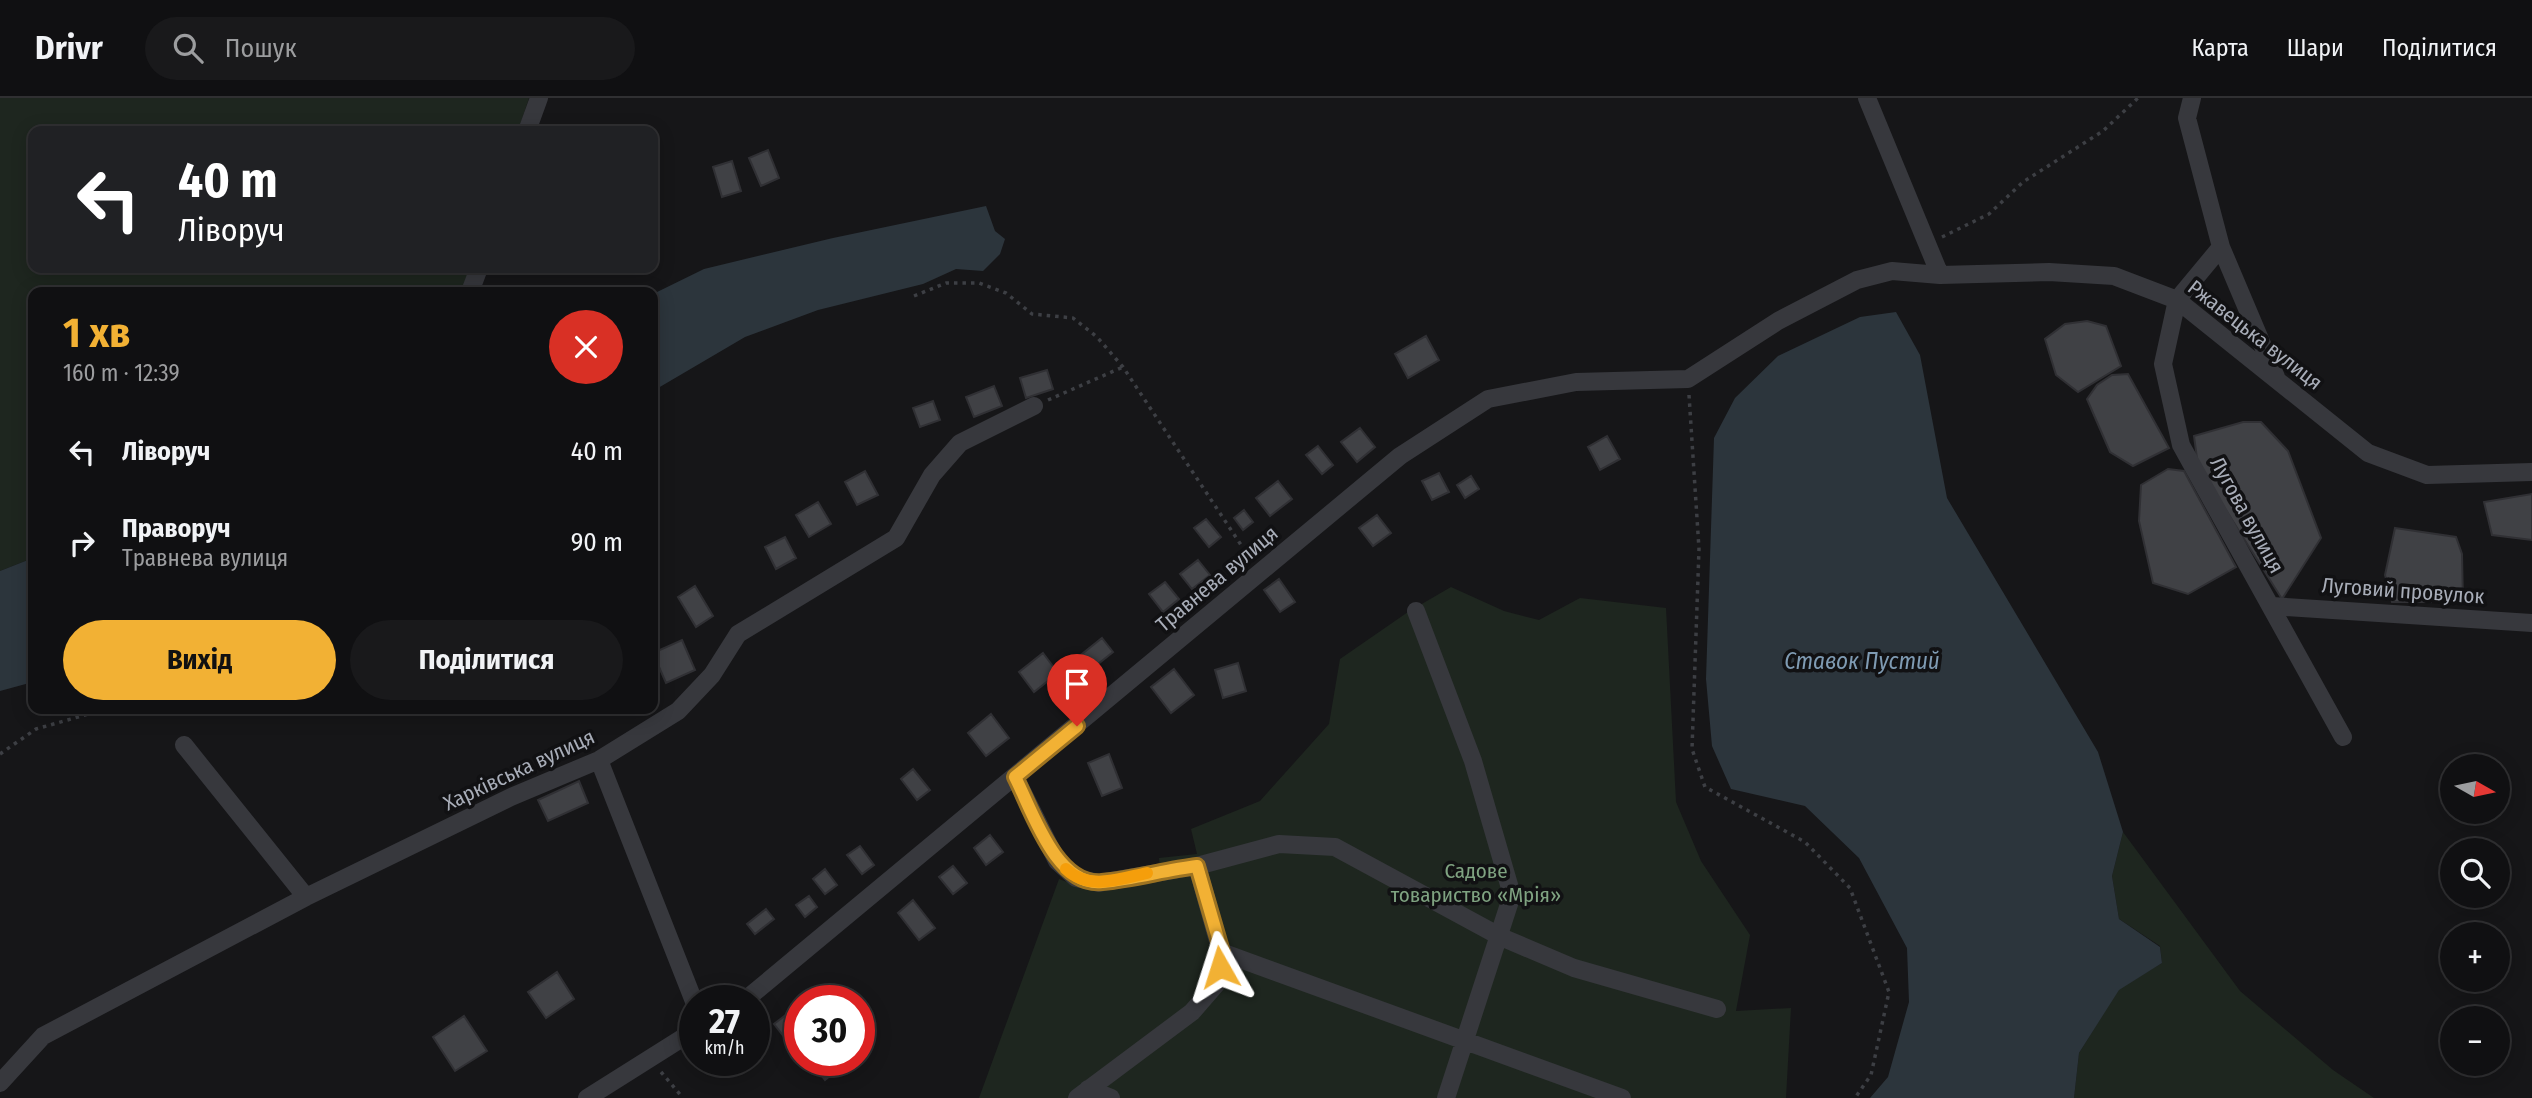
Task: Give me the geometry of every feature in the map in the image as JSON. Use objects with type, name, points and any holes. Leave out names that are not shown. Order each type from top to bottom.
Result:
[{"type":"street","points":[[529,126],[539,98]]},
{"type":"street","points":[[1867,98],[1940,275]]},
{"type":"street","points":[[2192,98],[2187,118],[2221,247],[2278,380]]},
{"type":"street","points":[[2177,300],[2221,247]]},
{"type":"street","name":"Ржавецька вулиця","points":[[1688,379],[1778,321],[1857,280],[1892,271],[1940,275],[2049,272],[2113,276],[2177,300],[2368,453],[2427,475],[2532,472]]},
{"type":"street","name":"Лугова вулиця","points":[[2177,300],[2163,364],[2181,445],[2343,737]]},
{"type":"street","name":"Травнева вулиця","points":[[763,985],[1400,456],[1488,399],[1576,382],[1688,379]]},
{"type":"street","name":"Харківська вулиця","points":[[0,1083],[43,1036],[306,897],[511,797],[599,761],[678,712],[712,675],[738,634],[896,538],[932,475],[960,443],[1034,406]]},
{"type":"street","name":"Луговий провулок","points":[[2272,606],[2532,623]]},
{"type":"street","points":[[1416,611],[1474,761],[1512,895],[1501,937],[1446,1098]]},
{"type":"street","points":[[184,745],[306,897]]},
{"type":"street","points":[[599,761],[687,985]]},
{"type":"street","points":[[1015,777],[1057,860],[1076,878],[1099,883],[1197,866],[1279,844],[1335,847],[1501,937],[1574,968],[1717,1009]]},
{"type":"street","points":[[1082,1094],[1192,1012],[1218,982],[1222,952],[1197,866]]},
{"type":"street","points":[[1222,952],[1622,1098]]},
{"type":"street","points":[[587,1098],[679,1041]]},
{"type":"street","points":[[1082,1094],[1111,1098]]},
{"type":"path","points":[[1926,242],[1978,222],[2024,181],[2103,131],[2138,98]]},
{"type":"path","points":[[914,296],[946,283],[979,284],[1006,293],[1031,314],[1073,318],[1097,337],[1123,367],[1260,573]]},
{"type":"path","points":[[1034,406],[1123,367]]},
{"type":"path","points":[[1688,379],[1699,549],[1692,749],[1705,787],[1805,842],[1850,888],[1889,992],[1871,1075],[1855,1098]]},
{"type":"path","points":[[0,754],[36,729],[88,714]]},
{"type":"path","points":[[651,1059],[683,1098]]},
{"type":"green space","points":[[0,98],[529,98],[520,126],[28,126],[28,273],[468,273],[464,287],[28,287],[28,560],[0,571]]},
{"type":"green space","name":"Садове товариство «Мрія»","points":[[1451,587],[1504,611],[1539,620],[1580,598],[1666,608],[1676,802],[1701,861],[1750,935],[1736,1011],[1791,1008],[1786,1098],[979,1098],[1059,879],[1092,891],[1161,881],[1159,858],[1197,854],[1191,829],[1260,801],[1329,724],[1340,659],[1408,612]]},
{"type":"green space","points":[[2123,832],[2240,991],[2333,1070],[2374,1098],[2074,1098],[2079,1053],[2119,989],[2162,963],[2160,946],[2119,919],[2112,876]]},
{"type":"water","points":[[986,206],[995,231],[1005,239],[1000,254],[983,271],[956,269],[923,284],[818,310],[745,337],[658,388],[658,292],[704,269],[833,238]]},
{"type":"water","name":"Ставок Пустий","points":[[1896,312],[1920,355],[1947,498],[2098,752],[2123,832],[2112,876],[2119,919],[2160,947],[2162,963],[2119,990],[2079,1053],[2074,1098],[1870,1098],[1888,1077],[1909,1002],[1907,948],[1859,858],[1805,806],[1731,789],[1712,746],[1706,679],[1714,438],[1735,398],[1778,356],[1860,317]]},
{"type":"water","points":[[28,560],[28,683],[0,691],[0,571]]},
{"type":"building","points":[[768,150],[779,178],[761,186],[749,158]]},
{"type":"building","points":[[732,161],[741,191],[722,197],[713,167]]},
{"type":"building","points":[[2087,321],[2106,326],[2121,366],[2078,392],[2056,375],[2045,339],[2065,324]]},
{"type":"building","points":[[1426,336],[1439,360],[1408,378],[1395,354]]},
{"type":"building","points":[[1047,370],[1053,389],[1026,398],[1020,378]]},
{"type":"building","points":[[2128,374],[2169,448],[2133,466],[2110,452],[2087,399],[2097,385],[2112,375]]},
{"type":"building","points":[[994,386],[1002,406],[974,417],[966,397]]},
{"type":"building","points":[[933,401],[940,420],[920,427],[913,408]]},
{"type":"building","points":[[2243,422],[2261,422],[2288,451],[2321,538],[2282,599],[2198,466],[2194,436]]},
{"type":"building","points":[[1360,428],[1375,447],[1357,462],[1341,442]]},
{"type":"building","points":[[1607,436],[1620,459],[1600,470],[1588,447]]},
{"type":"building","points":[[1318,446],[1333,465],[1322,474],[1306,455]]},
{"type":"building","points":[[2168,469],[2184,471],[2236,567],[2188,594],[2153,583],[2139,521],[2141,485]]},
{"type":"building","points":[[865,471],[878,495],[857,505],[845,482]]},
{"type":"building","points":[[1439,473],[1449,492],[1432,500],[1422,481]]},
{"type":"building","points":[[1471,476],[1479,489],[1465,498],[1457,485]]},
{"type":"building","points":[[1278,481],[1292,499],[1270,516],[1256,498]]},
{"type":"building","points":[[2532,494],[2532,540],[2492,535],[2484,502]]},
{"type":"building","points":[[818,502],[831,524],[809,537],[796,515]]},
{"type":"building","points":[[1244,510],[1253,522],[1243,530],[1234,518]]},
{"type":"building","points":[[1377,515],[1391,533],[1373,546],[1359,528]]},
{"type":"building","points":[[1206,519],[1221,537],[1209,547],[1194,528]]},
{"type":"building","points":[[2395,528],[2456,537],[2462,554],[2463,602],[2392,602],[2385,575]]},
{"type":"building","points":[[785,537],[796,558],[776,569],[765,547]]},
{"type":"building","points":[[1198,560],[1210,575],[1192,589],[1180,574]]},
{"type":"building","points":[[1279,579],[1295,602],[1280,612],[1264,590]]},
{"type":"building","points":[[1165,582],[1179,599],[1163,612],[1149,594]]},
{"type":"building","points":[[695,586],[713,616],[696,627],[678,597]]},
{"type":"building","points":[[1102,638],[1113,652],[1088,672],[1077,658]]},
{"type":"building","points":[[682,640],[695,670],[666,683],[658,665],[658,651]]},
{"type":"building","points":[[1043,653],[1058,673],[1034,692],[1019,672]]},
{"type":"building","points":[[1238,663],[1246,691],[1223,698],[1215,670]]},
{"type":"building","points":[[1174,669],[1194,695],[1171,713],[1151,687]]},
{"type":"building","points":[[991,714],[1009,738],[986,756],[968,733]]},
{"type":"building","points":[[1109,754],[1122,788],[1102,796],[1088,763]]},
{"type":"building","points":[[913,769],[930,790],[917,800],[901,779]]},
{"type":"building","points":[[579,781],[588,803],[548,821],[538,800]]},
{"type":"building","points":[[990,835],[1003,852],[986,865],[974,848]]},
{"type":"building","points":[[860,846],[874,865],[862,874],[847,855]]},
{"type":"building","points":[[953,866],[967,883],[953,894],[939,877]]},
{"type":"building","points":[[825,869],[837,885],[825,894],[813,879]]},
{"type":"building","points":[[809,896],[817,907],[805,917],[796,905]]},
{"type":"building","points":[[913,900],[935,928],[919,940],[898,913]]},
{"type":"building","points":[[766,909],[774,919],[755,934],[747,924]]},
{"type":"building","points":[[557,972],[574,999],[546,1018],[528,992]]},
{"type":"building","points":[[464,1016],[487,1051],[455,1071],[433,1037]]},
{"type":"building","points":[[784,1016],[784,1037],[774,1024]]},
{"type":"slow traffic","points":[[1066,869],[1076,878],[1099,883],[1147,873]]},
{"type":"route","points":[[1077,726],[1015,777],[1057,860],[1076,878],[1099,883],[1160,870],[1197,866],[1222,952],[1220,967]]}]
